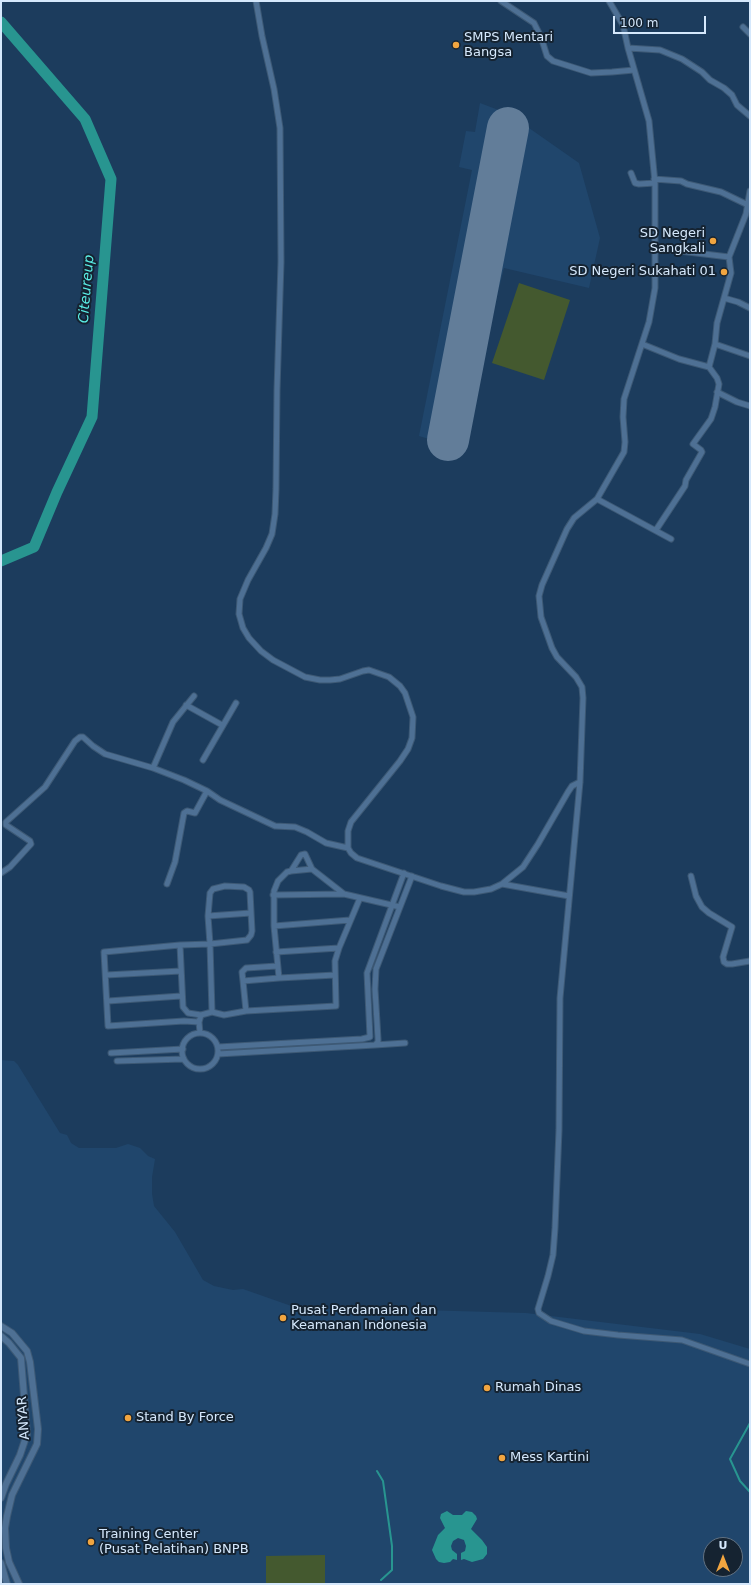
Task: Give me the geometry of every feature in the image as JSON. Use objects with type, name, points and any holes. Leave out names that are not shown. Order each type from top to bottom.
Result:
[{"type":"street","points":[[256,1],[274,89],[280,128],[281,262],[276,489],[272,530],[266,548],[242,594],[239,609],[243,628],[249,638],[272,660],[305,677],[320,680],[340,679],[369,670],[389,677],[400,686],[405,693],[413,721],[410,744],[400,761],[351,822],[348,831],[348,848],[357,858],[441,886],[464,892],[491,889],[502,884],[523,867],[572,786],[580,782]]},
{"type":"street","points":[[501,1],[534,22],[547,56],[553,61],[591,73],[634,70]]},
{"type":"street","points":[[609,1],[623,25],[649,121],[654,181],[655,288],[652,313],[623,405],[624,452],[597,499],[574,518],[567,529],[542,585],[539,600],[541,617],[554,653],[576,677],[583,692],[580,782],[560,998],[559,1130],[555,1228],[553,1255],[539,1306],[539,1313],[551,1321],[584,1330],[682,1340],[750,1364]]},
{"type":"street","points":[[742,27],[750,34]]},
{"type":"street","points":[[628,48],[660,50],[682,59],[695,67],[710,80],[724,88],[732,96],[737,105],[750,116]]},
{"type":"street","points":[[631,173],[635,183],[681,181],[687,184],[721,192],[748,205]]},
{"type":"street","points":[[709,367],[715,344],[717,323],[731,273],[729,257],[748,215],[750,191]]},
{"type":"street","points":[[655,248],[729,257]]},
{"type":"street","points":[[724,298],[738,302],[750,308]]},
{"type":"street","points":[[642,344],[679,359],[709,367],[718,378],[717,392],[711,419],[693,444],[702,452],[686,480],[685,486],[656,530]]},
{"type":"street","points":[[715,344],[750,356]]},
{"type":"street","points":[[717,392],[737,402],[750,406]]},
{"type":"street","points":[[597,499],[671,539]]},
{"type":"street","points":[[153,768],[173,722],[194,696]]},
{"type":"street","points":[[203,760],[236,703]]},
{"type":"street","points":[[186,705],[222,725]]},
{"type":"street","points":[[1,873],[10,867],[31,844],[30,841],[6,826],[6,822],[45,787],[75,741],[78,738],[83,737],[105,754],[153,768],[207,791],[220,800],[275,826],[295,827],[326,843],[348,848]]},
{"type":"street","points":[[167,884],[175,862],[184,813],[187,811],[195,813],[207,791]]},
{"type":"street","points":[[291,871],[298,858],[303,853],[305,854],[312,869],[344,894]]},
{"type":"street","points":[[279,978],[274,926],[273,895],[278,881],[286,872],[312,869]]},
{"type":"street","points":[[218,1047],[362,1039],[370,1037],[367,973],[404,873]]},
{"type":"street","points":[[375,1045],[378,1042],[375,989],[376,969],[412,876]]},
{"type":"street","points":[[691,876],[696,896],[702,907],[709,913],[732,926],[723,957],[724,962],[732,964],[750,960]]},
{"type":"street","points":[[502,884],[569,896]]},
{"type":"street","points":[[199,1022],[108,1026],[108,1001],[104,954],[106,951],[210,944],[247,940],[252,931],[251,913],[249,890],[244,887],[225,886],[213,889],[210,893],[208,916],[210,944],[212,1012]]},
{"type":"street","points":[[273,895],[344,894],[400,907]]},
{"type":"street","points":[[180,945],[182,1007],[188,1013],[201,1015],[212,1012],[224,1015],[246,1011],[334,1007],[337,1005],[335,975],[339,948],[360,898]]},
{"type":"street","points":[[208,916],[251,913]]},
{"type":"street","points":[[274,926],[350,920]]},
{"type":"street","points":[[276,952],[339,948]]},
{"type":"street","points":[[246,1011],[242,972],[246,968],[278,966]]},
{"type":"street","points":[[106,975],[181,971]]},
{"type":"street","points":[[243,981],[335,975]]},
{"type":"street","points":[[108,1001],[181,996]]},
{"type":"street","points":[[200,1033],[199,1022],[201,1015]]},
{"type":"street","points":[[200,1033],[211,1037],[218,1047],[218,1054],[212,1064],[204,1068],[195,1068],[190,1066],[184,1059],[183,1049],[188,1038],[200,1033]]},
{"type":"street","points":[[218,1054],[405,1043]]},
{"type":"street","points":[[111,1053],[183,1049]]},
{"type":"street","points":[[117,1061],[184,1059]]},
{"type":"street","name":"ANYAR","points":[[1,1326],[12,1333],[27,1351],[31,1368],[38,1434],[37,1444],[31,1459],[12,1495],[5,1528],[6,1548],[9,1562],[19,1584]]},
{"type":"street","points":[[1,1336],[9,1342],[19,1354],[27,1351]]},
{"type":"street","name":"ANYAR","points":[[1,1498],[20,1455],[27,1434],[22,1367],[19,1354]]},
{"type":"street","points":[[20,1455],[31,1459]]},
{"type":"street","points":[[1,1563],[7,1584]]},
{"type":"shaded area","points":[[480,103],[509,114],[579,163],[600,238],[589,288],[504,268],[459,448],[419,436],[472,170],[459,167],[466,131],[475,132]]},
{"type":"shaded area","points":[[519,283],[570,300],[544,380],[492,363]]},
{"type":"shaded area","name":"Pusat Perdamaian dan Keamanan Indonesia","points":[[1,1060],[14,1061],[18,1065],[60,1133],[67,1135],[71,1143],[79,1148],[116,1148],[128,1144],[140,1148],[148,1156],[155,1159],[152,1177],[154,1206],[175,1232],[203,1280],[214,1286],[233,1290],[243,1289],[297,1308],[328,1309],[337,1307],[368,1310],[385,1309],[526,1313],[700,1334],[750,1349],[750,1584],[1,1584]]},
{"type":"shaded area","points":[[447,1511],[453,1515],[462,1515],[466,1511],[472,1512],[476,1516],[477,1519],[471,1529],[487,1547],[487,1554],[483,1559],[472,1562],[464,1559],[461,1560],[461,1553],[465,1551],[466,1546],[464,1540],[458,1538],[453,1541],[451,1546],[452,1550],[457,1554],[457,1560],[453,1559],[450,1562],[444,1563],[439,1562],[436,1559],[432,1550],[438,1535],[445,1528],[440,1518],[441,1514]]},
{"type":"shaded area","points":[[325,1555],[325,1584],[266,1584],[266,1556]]},
{"type":"waterway","name":"Citeureup","points":[[1,22],[85,119],[111,179],[92,417],[57,492],[34,547],[1,561]]},
{"type":"waterway","points":[[750,1423],[730,1459],[740,1481],[750,1492]]},
{"type":"waterway","points":[[377,1471],[383,1481],[392,1546],[392,1570],[381,1580]]},
{"type":"runway","points":[[448,440],[508,128]]},
{"type":"place","name":"SMPS Mentari Bangsa","points":[[456,45]]},
{"type":"place","name":"SD Negeri Sangkali","points":[[713,241]]},
{"type":"place","name":"SD Negeri Sukahati 01","points":[[724,272]]},
{"type":"place","name":"Pusat Perdamaian dan Keamanan Indonesia","points":[[283,1318]]},
{"type":"place","name":"Rumah Dinas","points":[[487,1388]]},
{"type":"place","name":"Stand By Force","points":[[128,1418]]},
{"type":"place","name":"Mess Kartini","points":[[502,1458]]},
{"type":"place","name":"Training Center (Pusat Pelatihan) BNPB","points":[[91,1542]]}]
